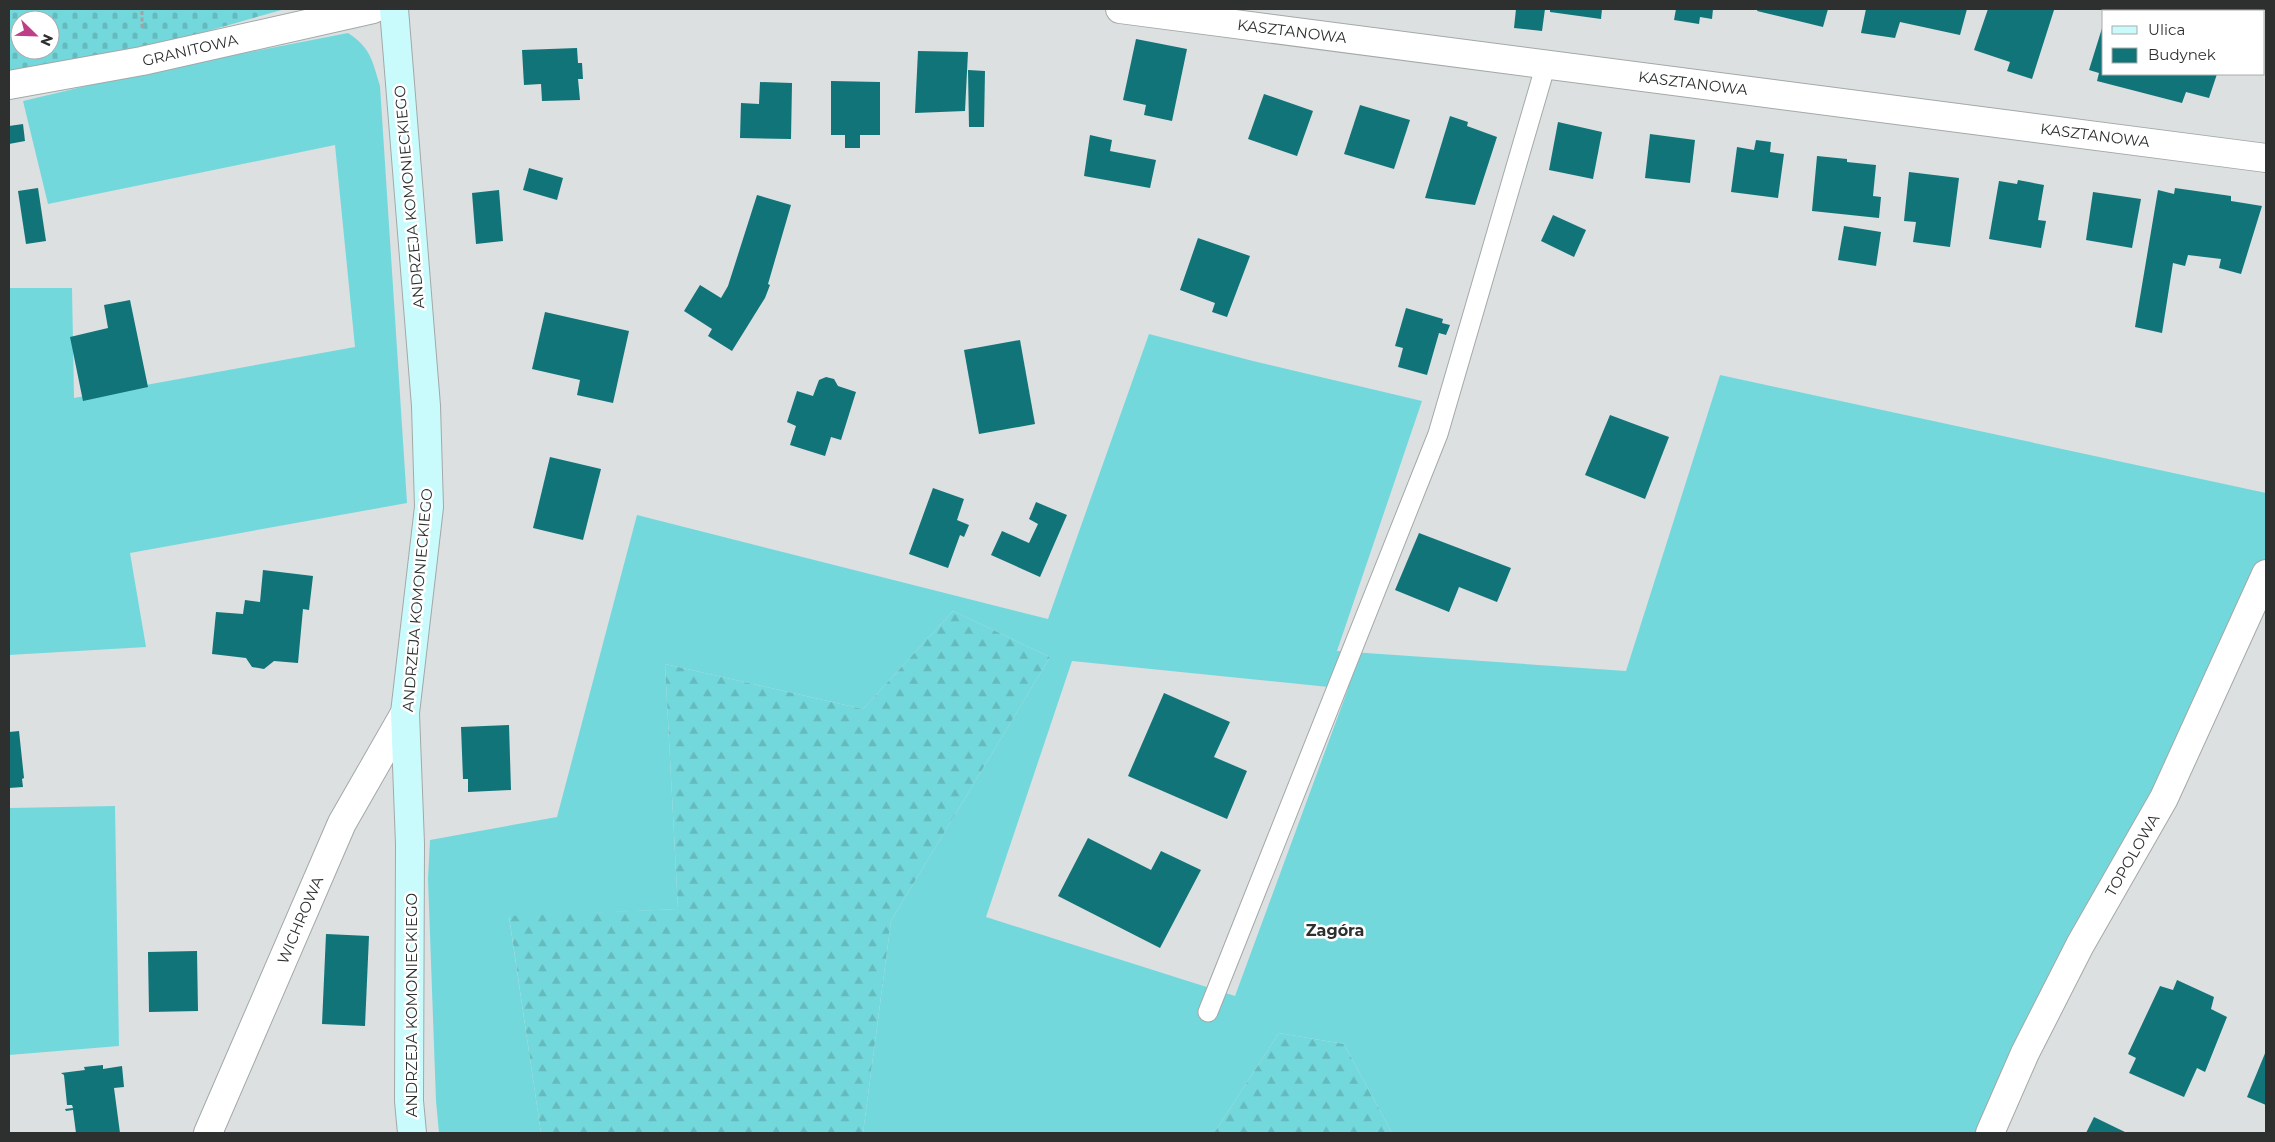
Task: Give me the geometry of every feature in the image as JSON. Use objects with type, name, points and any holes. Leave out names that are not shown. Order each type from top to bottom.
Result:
[{"type":"street","name":"GRANITOWA","points":[[9,85],[142,61],[379,9]]},
{"type":"street","name":"ANDRZEJA KOMONIECKIEGO","points":[[379,9],[426,406],[428,498],[405,713],[410,844],[409,1101],[412,1133]]},
{"type":"street","name":"KASZTANOWA","points":[[1120,9],[2266,158]]},
{"type":"street","name":"TOPOLOWA","points":[[1990,1133],[2025,1054],[2080,945],[2164,798],[2266,574]]},
{"type":"street","name":"WICHROWA","points":[[208,1133],[342,822],[405,713]]},
{"type":"lane","points":[[1208,1012],[1438,434],[1546,64]]},
{"type":"green space","points":[[9,9],[285,9],[141,50],[9,71]]},
{"type":"green space","points":[[348,33],[362,44],[370,55],[380,86],[407,503],[130,553],[146,647],[9,655],[9,288],[72,288],[74,398],[355,347],[335,145],[48,204],[23,101],[141,73]]},
{"type":"green space","points":[[1149,334],[1422,401],[1337,651],[1626,671],[1720,375],[2266,493],[2266,574],[1990,1133],[1392,1133],[1344,1044],[1279,1033],[1214,1133],[863,1133],[891,921],[1050,657],[953,611],[863,709],[665,664],[678,909],[509,917],[541,1133],[439,1133],[436,1101],[428,879],[430,840],[557,817],[637,515],[1048,619]],"holes":[[[1072,661],[1348,689],[1235,996],[986,917]]]},
{"type":"green space","points":[[953,611],[1050,657],[891,921],[863,1133],[541,1133],[509,916],[678,909],[665,664],[863,709]]},
{"type":"green space","points":[[115,806],[119,1046],[9,1055],[9,808]]},
{"type":"green space","points":[[1279,1033],[1344,1044],[1392,1133],[1214,1133]]},
{"type":"building","points":[[1516,9],[1545,9],[1542,31],[1514,28]]},
{"type":"building","points":[[1550,9],[1602,9],[1601,19],[1550,12]]},
{"type":"building","points":[[1676,9],[1713,9],[1712,19],[1700,17],[1699,24],[1674,20]]},
{"type":"building","points":[[1758,9],[1828,9],[1823,27],[1757,11]]},
{"type":"building","points":[[1866,9],[1967,9],[1960,35],[1900,22],[1895,38],[1861,33]]},
{"type":"building","points":[[1988,9],[2054,10],[2032,79],[2007,71],[2010,62],[1974,50]]},
{"type":"building","points":[[2102,28],[2102,75],[2217,75],[2209,98],[2186,92],[2182,103],[2097,81],[2099,73],[2089,70]]},
{"type":"building","points":[[1136,39],[1187,49],[1172,121],[1144,115],[1146,105],[1123,100]]},
{"type":"building","points":[[577,48],[578,63],[582,63],[583,79],[578,79],[580,100],[542,101],[541,84],[524,85],[522,50]]},
{"type":"building","points":[[918,51],[968,52],[965,111],[915,113]]},
{"type":"building","points":[[968,70],[985,71],[984,127],[969,127]]},
{"type":"building","points":[[831,81],[880,82],[880,135],[860,135],[860,148],[845,148],[845,135],[831,135]]},
{"type":"building","points":[[760,82],[792,83],[791,139],[740,138],[741,103],[759,104]]},
{"type":"building","points":[[1264,94],[1313,111],[1297,156],[1248,139]]},
{"type":"building","points":[[1360,105],[1410,120],[1394,169],[1344,154]]},
{"type":"building","points":[[1450,116],[1468,122],[1467,126],[1497,137],[1475,205],[1425,198]]},
{"type":"building","points":[[1558,122],[1602,132],[1593,179],[1549,170]]},
{"type":"building","points":[[23,124],[25,141],[9,144],[9,126]]},
{"type":"building","points":[[1650,134],[1695,140],[1690,183],[1645,178]]},
{"type":"building","points":[[1090,135],[1112,140],[1110,151],[1156,160],[1150,188],[1084,176]]},
{"type":"building","points":[[1756,140],[1771,142],[1770,152],[1784,154],[1778,198],[1731,192],[1737,147],[1754,150]]},
{"type":"building","points":[[1817,156],[1847,159],[1847,162],[1876,165],[1873,196],[1881,197],[1879,218],[1812,211]]},
{"type":"building","points":[[529,168],[563,178],[557,200],[523,190]]},
{"type":"building","points":[[1909,172],[1959,178],[1950,247],[1913,242],[1916,222],[1904,221]]},
{"type":"building","points":[[2018,180],[2044,185],[2038,220],[2046,221],[2041,248],[1989,239],[1999,181],[2017,184]]},
{"type":"building","points":[[38,188],[46,241],[26,244],[18,191]]},
{"type":"building","points":[[2175,188],[2231,196],[2231,201],[2262,206],[2241,274],[2219,268],[2221,259],[2188,255],[2185,266],[2173,263],[2162,333],[2135,327],[2158,190],[2174,194]]},
{"type":"building","points":[[499,190],[503,241],[476,244],[472,193]]},
{"type":"building","points":[[2093,192],[2141,199],[2132,248],[2086,240]]},
{"type":"building","points":[[757,195],[791,205],[765,298],[732,351],[708,336],[712,329],[684,311],[700,285],[721,298],[728,286]]},
{"type":"building","points":[[1553,215],[1586,230],[1574,257],[1541,241]]},
{"type":"building","points":[[1844,226],[1881,232],[1876,266],[1838,260]]},
{"type":"building","points":[[1198,238],[1250,256],[1227,317],[1212,312],[1215,303],[1180,290]]},
{"type":"building","points":[[130,300],[148,387],[83,401],[70,337],[108,328],[104,305]]},
{"type":"building","points":[[1406,308],[1443,319],[1442,323],[1450,325],[1446,335],[1439,333],[1427,375],[1398,367],[1403,348],[1395,346]]},
{"type":"building","points":[[545,312],[629,331],[613,403],[577,395],[580,380],[532,369]]},
{"type":"building","points":[[1020,340],[1035,424],[979,434],[964,350]]},
{"type":"building","points":[[826,377],[834,379],[838,386],[856,392],[841,440],[831,437],[825,456],[790,445],[796,426],[787,422],[797,391],[813,396],[819,380]]},
{"type":"building","points":[[1610,415],[1669,437],[1645,499],[1585,475]]},
{"type":"building","points":[[550,457],[601,469],[583,540],[533,528]]},
{"type":"building","points":[[933,488],[964,499],[957,520],[969,525],[964,537],[960,535],[948,568],[909,554]]},
{"type":"building","points":[[1036,502],[1067,515],[1040,577],[991,555],[1002,531],[1029,543],[1038,524],[1029,519]]},
{"type":"building","points":[[1419,533],[1511,568],[1497,602],[1459,587],[1449,612],[1395,590]]},
{"type":"building","points":[[263,570],[313,576],[309,610],[303,609],[298,663],[274,661],[264,669],[252,667],[246,658],[212,654],[216,612],[243,614],[245,600],[260,602]]},
{"type":"building","points":[[1164,693],[1230,722],[1214,757],[1247,771],[1227,819],[1128,776]]},
{"type":"building","points":[[509,725],[511,790],[468,792],[468,779],[463,779],[461,727]]},
{"type":"building","points":[[19,731],[24,778],[22,779],[23,787],[9,788],[9,732]]},
{"type":"building","points":[[1088,838],[1151,870],[1161,851],[1201,870],[1160,948],[1058,896]]},
{"type":"building","points":[[326,934],[369,936],[365,1026],[322,1024]]},
{"type":"building","points":[[197,951],[198,1011],[149,1012],[148,952]]},
{"type":"building","points":[[2177,980],[2214,997],[2211,1009],[2227,1017],[2205,1072],[2197,1068],[2184,1097],[2129,1073],[2136,1058],[2128,1054],[2160,986],[2173,990]]},
{"type":"building","points":[[2266,1051],[2266,1105],[2247,1097]]},
{"type":"building","points":[[103,1065],[103,1069],[122,1066],[124,1087],[114,1088],[120,1133],[76,1133],[73,1110],[66,1111],[65,1109],[73,1108],[72,1105],[67,1105],[64,1075],[61,1073],[85,1070],[84,1067]]},
{"type":"building","points":[[2094,1117],[2127,1133],[2086,1133]]},
{"type":"district","name":"Zagóra","points":[[1335,930]]}]
